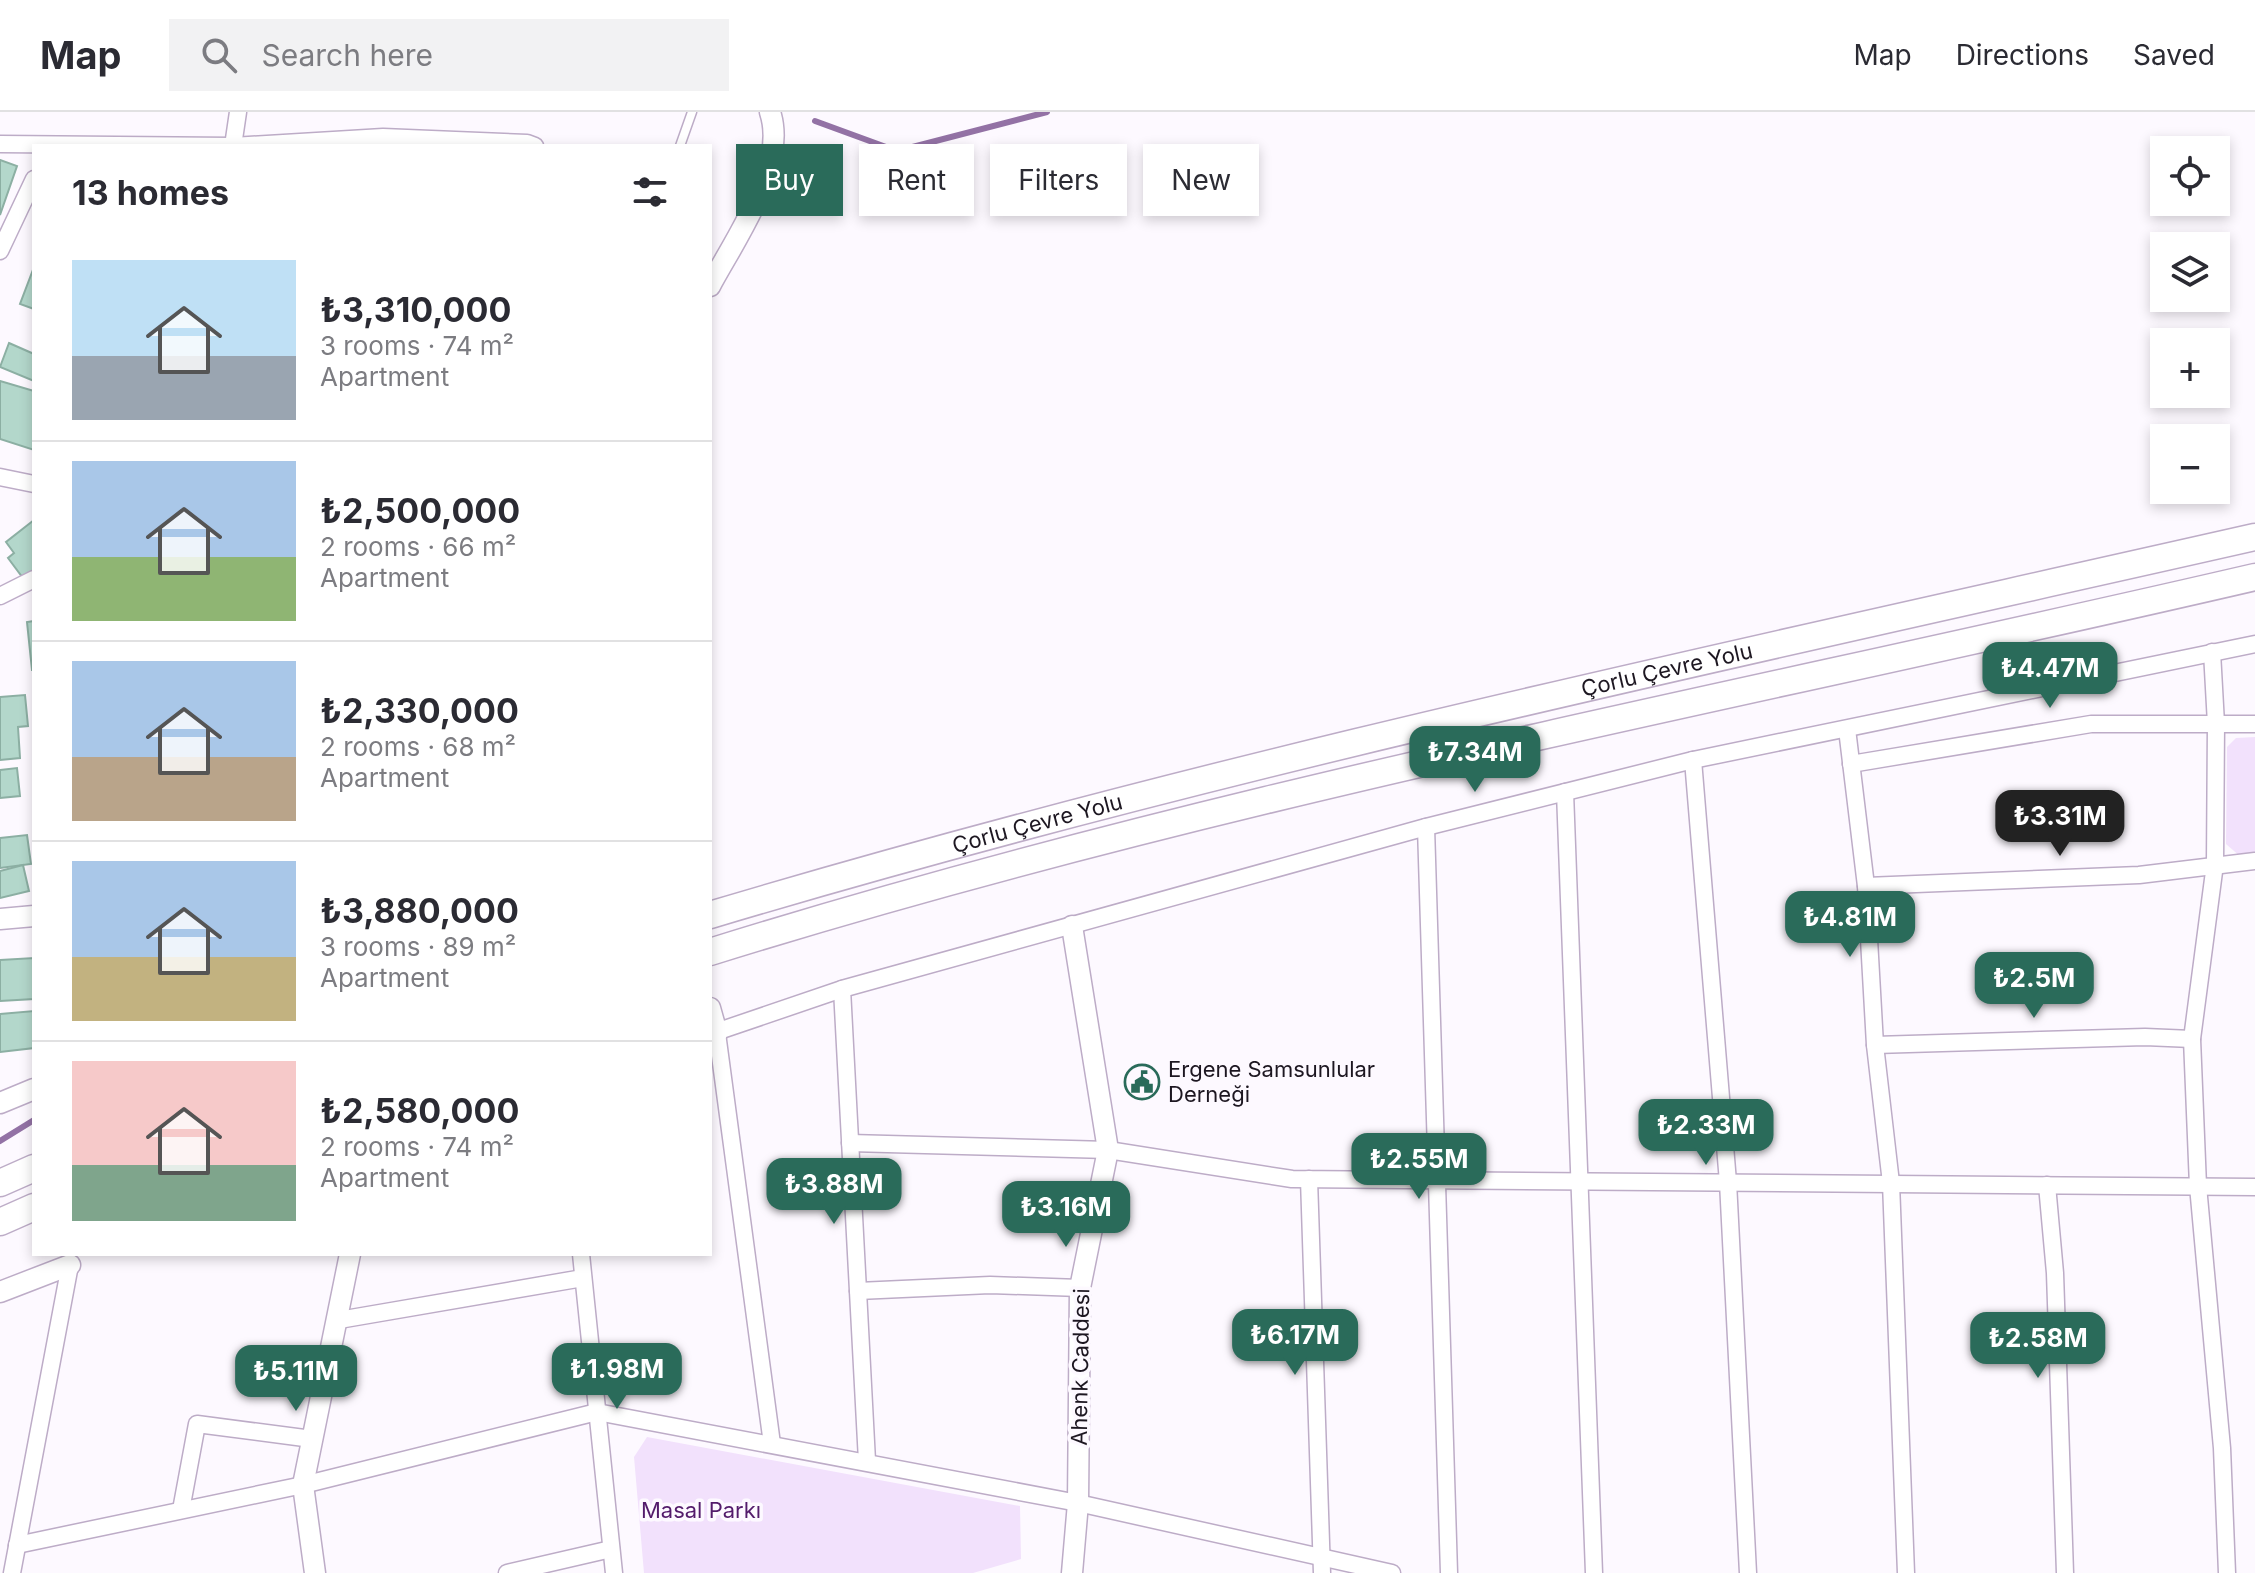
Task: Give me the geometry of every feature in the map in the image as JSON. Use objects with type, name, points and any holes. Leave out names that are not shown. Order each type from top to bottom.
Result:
[{"type":"highway","name":"Çorlu Çevre Yolu","points":[[713,914],[1048,819],[1419,727],[2255,537]]},
{"type":"highway","name":"Çorlu Çevre Yolu","points":[[718,950],[934,886],[1432,761],[2255,577]]},
{"type":"highway","points":[[0,1183],[32,1169]]},
{"type":"highway","points":[[0,1222],[32,1208]]},
{"type":"street","points":[[233,144],[238,112]]},
{"type":"street","points":[[712,282],[768,177],[773,121],[770,112]]},
{"type":"street","points":[[0,144],[32,145]]},
{"type":"street","points":[[307,144],[480,144]]},
{"type":"street","points":[[0,251],[32,183]]},
{"type":"street","points":[[0,477],[32,484]]},
{"type":"street","points":[[0,596],[32,580]]},
{"type":"street","points":[[772,1444],[714,1034],[842,989],[1426,827],[1693,760],[2255,644]]},
{"type":"street","points":[[2212,652],[2216,724],[2215,864],[2192,1039],[2198,1186],[2222,1448],[2227,1573]]},
{"type":"street","points":[[1851,764],[2091,724],[2255,724]]},
{"type":"street","points":[[1847,729],[1866,886],[1875,1045],[1891,1183],[1906,1573]]},
{"type":"street","points":[[1693,760],[1728,1182],[1748,1573]]},
{"type":"street","points":[[1565,792],[1594,1573]]},
{"type":"street","points":[[1426,827],[1449,1573]]},
{"type":"street","points":[[1866,886],[2139,875],[2255,861]]},
{"type":"street","points":[[0,919],[32,916]]},
{"type":"street","name":"Ahenk Caddesi","points":[[1072,926],[1108,1150],[1080,1288],[1078,1503],[1072,1573]]},
{"type":"street","points":[[842,989],[867,1461]]},
{"type":"street","points":[[1875,1045],[2145,1037],[2192,1039]]},
{"type":"street","points":[[0,1103],[32,1090]]},
{"type":"street","points":[[850,1143],[1108,1150],[1309,1179],[2255,1187]]},
{"type":"street","points":[[1309,1179],[1321,1565]]},
{"type":"street","points":[[2047,1185],[2055,1273],[2065,1573]]},
{"type":"street","points":[[315,1573],[303,1485],[350,1256]]},
{"type":"street","points":[[581,1256],[614,1573]]},
{"type":"street","points":[[0,1292],[70,1265]]},
{"type":"street","points":[[12,1573],[70,1265]]},
{"type":"street","points":[[339,1320],[583,1278]]},
{"type":"street","points":[[858,1291],[990,1285],[1080,1288]]},
{"type":"street","points":[[17,1545],[303,1485],[597,1412],[1078,1503],[1321,1565],[1392,1573]]},
{"type":"street","points":[[181,1510],[197,1424],[312,1439]]},
{"type":"street","points":[[507,1573],[611,1549]]},
{"type":"lane","points":[[681,144],[692,112]]},
{"type":"green space","points":[[2255,737],[2255,855],[2241,857],[2226,844],[2227,747],[2236,738]]},
{"type":"green space","name":"Masal Parkı","points":[[647,1437],[1020,1506],[1021,1559],[973,1573],[644,1573],[634,1457]]},
{"type":"building","points":[[0,160],[17,166],[0,215]]},
{"type":"building","points":[[32,272],[32,308],[20,304]]},
{"type":"building","points":[[9,343],[32,353],[32,380],[0,367]]},
{"type":"building","points":[[0,381],[32,390],[32,449],[0,439]]},
{"type":"building","points":[[32,522],[32,571],[23,578],[8,558],[14,553],[6,542]]},
{"type":"building","points":[[32,621],[32,670],[27,622]]},
{"type":"building","points":[[25,695],[28,726],[18,727],[20,758],[0,760],[0,697]]},
{"type":"building","points":[[17,768],[20,796],[0,798],[0,770]]},
{"type":"building","points":[[27,835],[31,864],[0,868],[0,838]]},
{"type":"building","points":[[23,865],[29,891],[0,898],[0,871]]},
{"type":"building","points":[[32,958],[32,999],[0,1001],[0,960]]},
{"type":"building","points":[[32,1011],[32,1048],[0,1052],[0,1014]]},
{"type":"waterway","points":[[815,121],[897,151],[1047,112]]},
{"type":"waterway","points":[[0,1141],[32,1121]]},
{"type":"place","name":"Ergene Samsunlular Derneği","points":[[1142,1082]]}]
